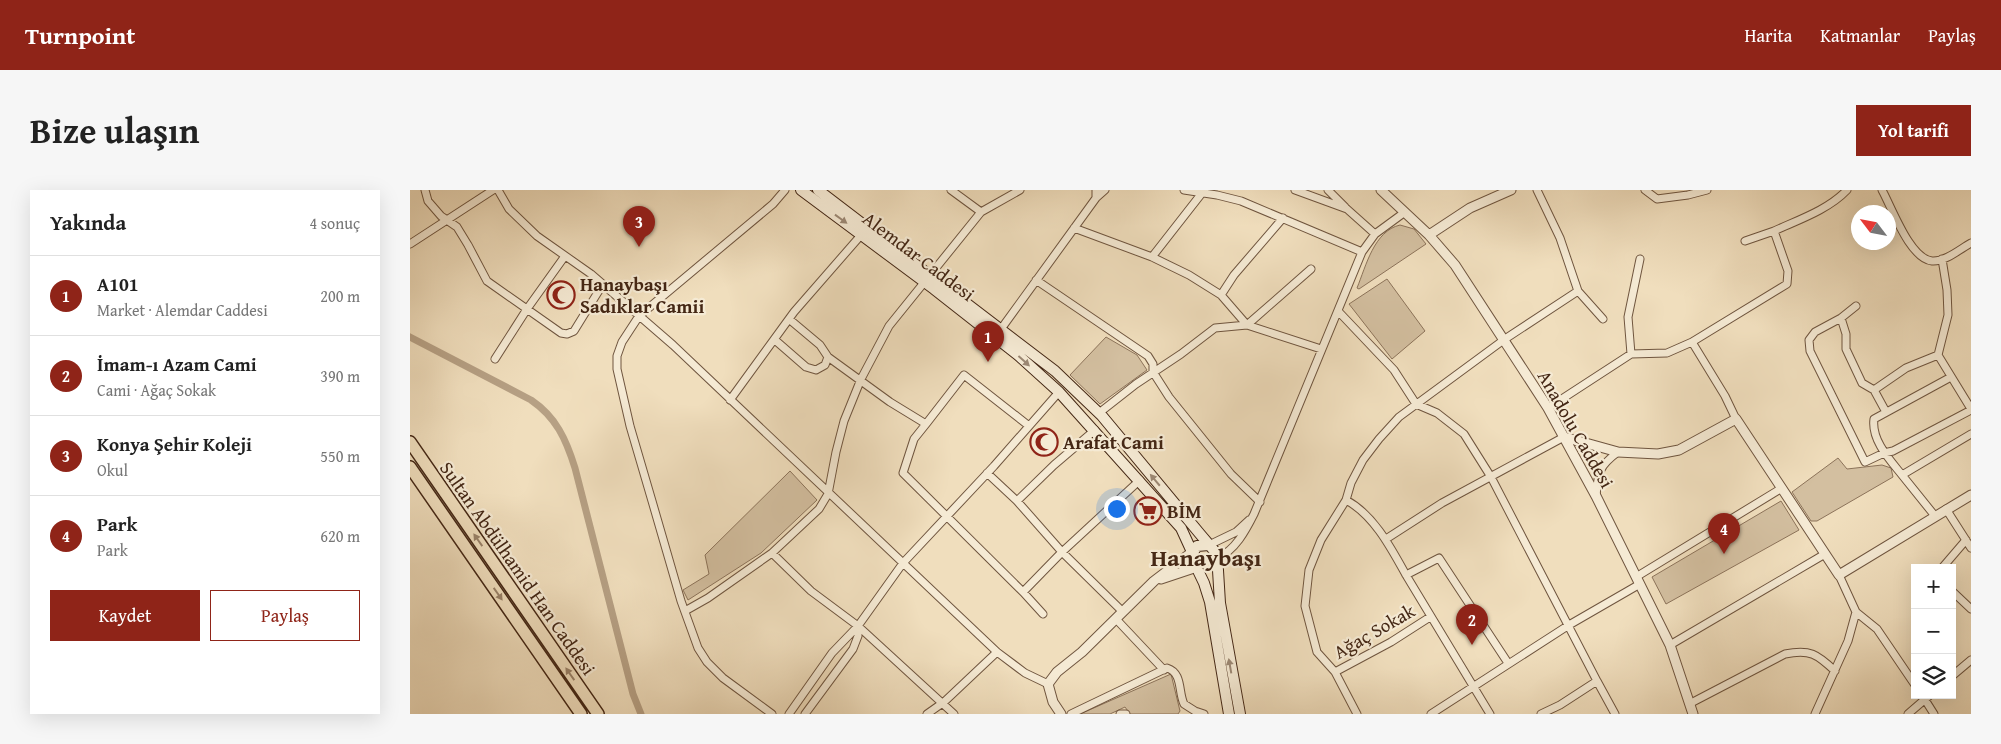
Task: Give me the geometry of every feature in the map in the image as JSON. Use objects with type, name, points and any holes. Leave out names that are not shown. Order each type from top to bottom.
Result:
[{"type":"main road","name":"Alemdar Caddesi","points":[[801,190],[1001,329],[1055,371],[1099,413],[1209,544]]},
{"type":"main road","name":"Alemdar Caddesi","points":[[818,190],[1018,355],[1059,392],[1140,480],[1181,528],[1192,552]]},
{"type":"main road","name":"Sultan Abdülhamid Han Caddesi","points":[[410,442],[598,714]]},
{"type":"main road","name":"Sultan Abdülhamid Han Caddesi","points":[[410,467],[581,714]]},
{"type":"main road","points":[[1229,714],[1210,602],[1197,567],[1192,560],[1192,552],[1201,544],[1209,544],[1216,550],[1220,603],[1240,714]]},
{"type":"main road","points":[[1197,567],[1204,570],[1212,568],[1217,558]]},
{"type":"street","points":[[425,190],[428,201],[457,227],[487,282],[561,333],[567,334],[574,330],[603,284]]},
{"type":"street","points":[[410,244],[493,190]]},
{"type":"street","points":[[498,190],[509,209],[537,236],[603,284],[639,316],[996,652],[1025,673],[1048,684],[1053,702],[1061,714]]},
{"type":"street","points":[[772,714],[723,678],[707,662],[698,648],[633,435],[617,369],[617,356],[622,342],[639,316],[760,216],[785,190]]},
{"type":"street","points":[[951,190],[981,212]]},
{"type":"street","points":[[686,611],[708,598],[772,553],[819,509],[828,494],[844,422],[861,379],[889,326],[981,212],[1020,190]]},
{"type":"street","points":[[1001,329],[1074,228],[1096,194],[1105,190]]},
{"type":"street","points":[[1184,190],[1241,201],[1362,252]]},
{"type":"street","points":[[1295,190],[1347,209]]},
{"type":"street","points":[[1328,190],[1375,234]]},
{"type":"street","name":"Anadolu Caddesi","points":[[1381,190],[1429,235],[1455,265],[1548,408],[1596,496],[1670,645],[1691,703],[1693,714]]},
{"type":"street","points":[[1429,235],[1470,208],[1511,190]]},
{"type":"street","points":[[1537,190],[1560,238],[1578,291],[1602,319]]},
{"type":"street","points":[[1650,191],[1657,199],[1688,195],[1707,190]]},
{"type":"street","points":[[1744,241],[1774,231],[1826,206],[1838,199],[1847,190]]},
{"type":"street","points":[[1882,190],[1903,233],[1918,255],[1932,261],[1942,259],[1971,243]]},
{"type":"street","points":[[1152,257],[1202,193]]},
{"type":"street","points":[[1217,558],[1225,555],[1246,529],[1260,502],[1362,252],[1375,234],[1405,212]]},
{"type":"street","points":[[1221,295],[1234,275],[1283,218]]},
{"type":"street","points":[[1074,228],[1152,257],[1189,275],[1221,295],[1247,325]]},
{"type":"street","points":[[1548,408],[1632,354],[1667,353],[1692,342],[1787,284],[1788,271],[1774,231]]},
{"type":"street","points":[[730,400],[790,319],[862,234]]},
{"type":"street","points":[[495,359],[526,309],[565,256]]},
{"type":"street","points":[[1632,354],[1628,316],[1640,259]]},
{"type":"street","points":[[1856,306],[1841,318],[1815,332],[1809,340],[1810,350],[1865,462],[1884,453],[1893,452],[1971,410],[1938,355],[1948,315],[1947,290],[1942,259]]},
{"type":"street","points":[[1247,325],[1311,269]]},
{"type":"street","points":[[1036,280],[1148,356],[1153,364],[1153,372],[1170,397],[1230,474],[1260,502]]},
{"type":"street","points":[[1357,714],[1335,672],[1317,652],[1305,606],[1309,570],[1321,540],[1346,500],[1351,483],[1363,460],[1392,424],[1504,339],[1578,291]]},
{"type":"street","points":[[1338,311],[1394,370],[1416,404],[1437,413],[1464,434],[1491,477],[1614,714]]},
{"type":"street","points":[[1841,318],[1846,334],[1846,349],[1854,366],[1862,382],[1874,390],[1886,412]]},
{"type":"street","points":[[790,319],[820,345],[828,356],[890,402],[926,424]]},
{"type":"street","points":[[1099,413],[1215,328],[1247,325],[1321,349]]},
{"type":"street","points":[[775,340],[806,367],[816,370],[824,365],[828,356]]},
{"type":"street","points":[[1692,342],[1725,396],[1736,419],[1839,576],[1856,612],[1877,629],[1911,679]]},
{"type":"street","points":[[1874,390],[1906,368],[1938,355]]},
{"type":"street","points":[[1029,426],[964,375],[914,439],[903,473],[1043,614]]},
{"type":"street","points":[[1935,516],[1884,453],[1872,427],[1874,419],[1952,377]]},
{"type":"street","points":[[789,714],[832,653],[858,626],[903,563],[947,517],[1059,392]]},
{"type":"street","points":[[1386,539],[1442,503],[1564,437],[1618,452],[1658,454],[1679,450],[1736,419]]},
{"type":"street","points":[[1016,501],[1095,430]]},
{"type":"street","points":[[1902,475],[1971,434]]},
{"type":"street","points":[[1596,496],[1597,480],[1604,462],[1618,452]]},
{"type":"street","points":[[987,473],[1016,501],[1062,552],[1123,612]]},
{"type":"street","points":[[1023,592],[1062,552],[1140,480]]},
{"type":"street","points":[[1431,714],[1443,711],[1472,687],[1508,663],[1782,488]]},
{"type":"street","points":[[1839,576],[1971,495]]},
{"type":"street","points":[[1346,500],[1356,505],[1386,539],[1430,617],[1490,714]]},
{"type":"street","points":[[1946,509],[1971,548]]},
{"type":"street","points":[[1209,544],[1236,532],[1254,514]]},
{"type":"street","points":[[1945,564],[1966,540]]},
{"type":"street","points":[[1048,684],[1057,672],[1082,652],[1154,581],[1192,552]]},
{"type":"street","points":[[772,553],[811,591],[858,626],[944,702],[954,714]]},
{"type":"street","points":[[1670,645],[1825,554]]},
{"type":"street","points":[[1406,574],[1439,558],[1508,663]]},
{"type":"street","points":[[1154,581],[1197,567]]},
{"type":"street","points":[[1956,595],[1971,609]]},
{"type":"street","points":[[1815,714],[1848,641],[1856,612]]},
{"type":"street","name":"Ağaç Sokak","points":[[1335,672],[1390,642],[1430,617]]},
{"type":"street","points":[[1116,619],[1164,670]]},
{"type":"street","points":[[805,714],[853,649],[858,636],[858,626]]},
{"type":"street","points":[[1691,703],[1786,654],[1802,651],[1820,657],[1835,671]]},
{"type":"street","points":[[927,714],[944,702],[996,652]]},
{"type":"street","points":[[1956,673],[1971,660]]},
{"type":"street","points":[[1071,714],[1167,668],[1175,671],[1187,711],[1204,714]]},
{"type":"street","points":[[1541,714],[1560,705],[1596,681]]},
{"type":"street","points":[[1908,714],[1924,699]]},
{"type":"street","points":[[1927,699],[1934,714]]},
{"type":"street","points":[[1120,714],[1126,714]]},
{"type":"shaded area","points":[[1400,225],[1414,229],[1426,244],[1359,289],[1357,288],[1377,242],[1384,234]]},
{"type":"shaded area","points":[[1387,279],[1425,331],[1392,359],[1349,304]]},
{"type":"shaded area","points":[[1106,337],[1137,355],[1147,370],[1100,404],[1070,375]]},
{"type":"shaded area","points":[[1838,458],[1847,469],[1882,465],[1891,468],[1893,477],[1817,521],[1811,521],[1792,492]]},
{"type":"shaded area","points":[[790,471],[817,500],[761,553],[688,600],[683,590],[709,574],[705,555]]},
{"type":"shaded area","points":[[1781,501],[1799,530],[1666,604],[1652,577]]},
{"type":"shaded area","points":[[1171,674],[1180,711],[1178,714],[1130,714],[1125,707],[1110,714],[1080,714]]},
{"type":"waterway","points":[[410,337],[531,400],[554,421],[564,438],[575,468],[633,694],[641,714]]},
{"type":"place","name":"Konya Şehir Koleji","points":[[639,247]]},
{"type":"place","name":"Hanaybaşı Sadıklar Camii","points":[[561,295]]},
{"type":"place","name":"A101","points":[[988,362]]},
{"type":"place","name":"Arafat Cami","points":[[1044,442]]},
{"type":"place","name":"BİM","points":[[1148,511]]},
{"type":"place","name":"Park","points":[[1724,554]]},
{"type":"place","name":"İmam-ı Azam Cami","points":[[1472,645]]},
{"type":"district","name":"Hanaybaşı","points":[[1206,557]]}]
